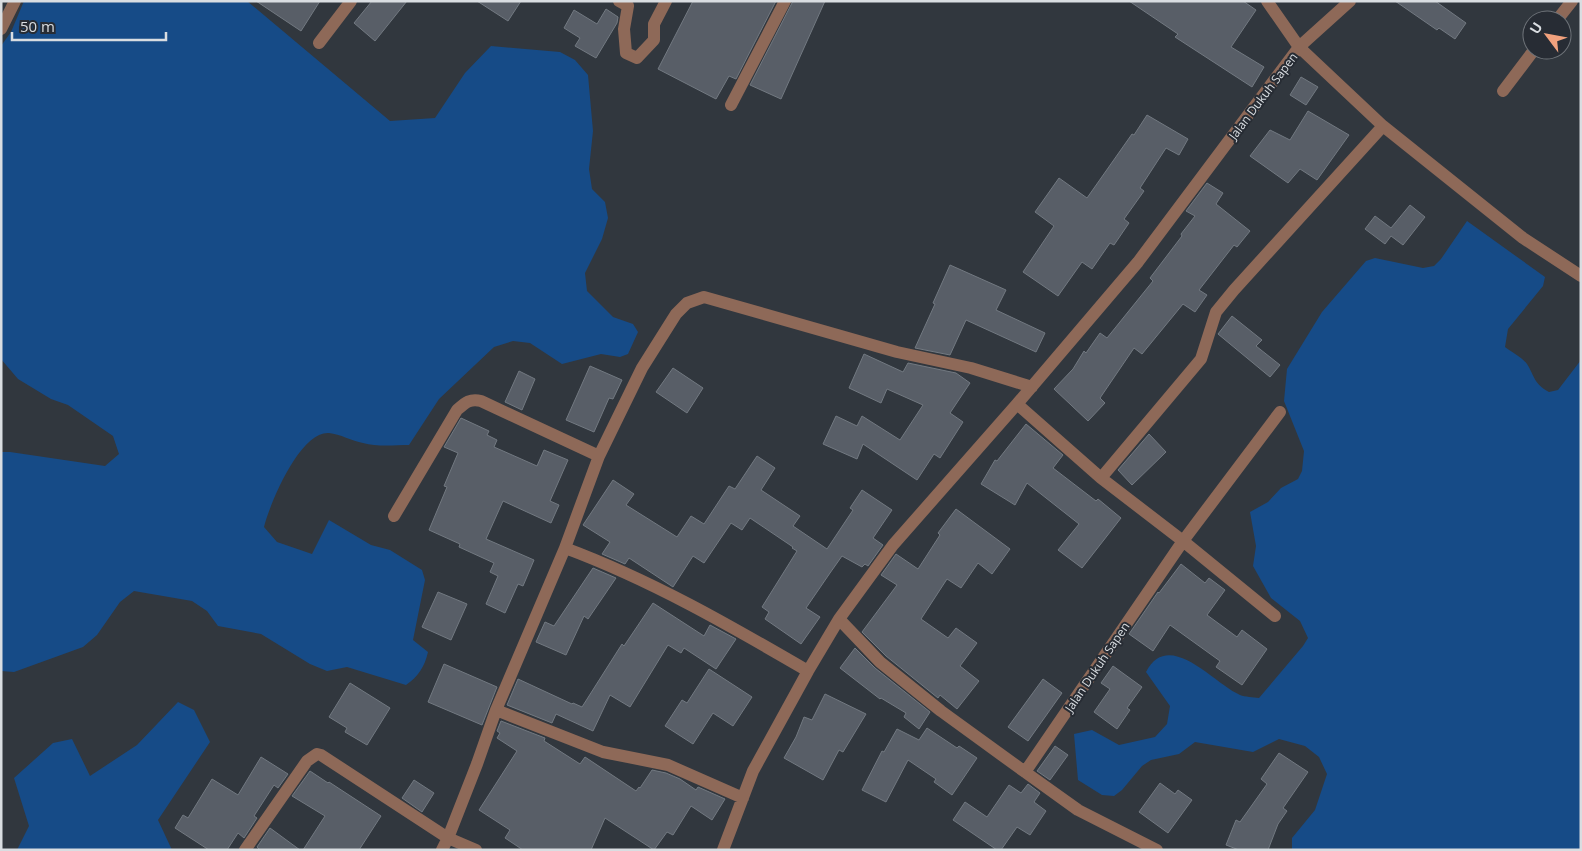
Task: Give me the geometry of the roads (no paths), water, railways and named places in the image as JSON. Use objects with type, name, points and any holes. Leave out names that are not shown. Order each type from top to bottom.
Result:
[{"type":"street","points":[[1,28],[15,1]]},
{"type":"street","points":[[318,43],[352,1]]},
{"type":"street","points":[[619,1],[628,6],[624,29],[626,54],[637,58],[654,40],[654,24],[666,1]]},
{"type":"street","points":[[731,105],[785,1]]},
{"type":"street","points":[[1267,1],[1299,47],[1350,1]]},
{"type":"street","name":"Jalan Dukuh Sapen","points":[[723,850],[754,771],[838,619],[892,545],[1032,387],[1138,262],[1299,47],[1383,126],[1523,238],[1581,276]]},
{"type":"street","points":[[1503,91],[1526,60]]},
{"type":"street","points":[[1101,478],[1201,359],[1216,312],[1383,126]]},
{"type":"street","points":[[445,844],[496,710],[566,548],[599,456],[642,368],[676,314],[687,303],[704,297],[897,352],[970,368],[1032,387]]},
{"type":"street","points":[[394,516],[457,410],[474,399],[599,456]]},
{"type":"street","points":[[1017,404],[1101,478],[1183,541],[1274,616]]},
{"type":"street","name":"Jalan Dukuh Sapen","points":[[1025,772],[1183,541],[1280,412]]},
{"type":"street","points":[[566,548],[662,589],[808,671]]},
{"type":"street","points":[[838,619],[880,662],[1025,772],[1078,810],[1157,850]]},
{"type":"street","points":[[496,710],[603,752],[668,765],[743,798]]},
{"type":"street","points":[[245,850],[307,761],[317,754],[445,844],[476,850]]}]
